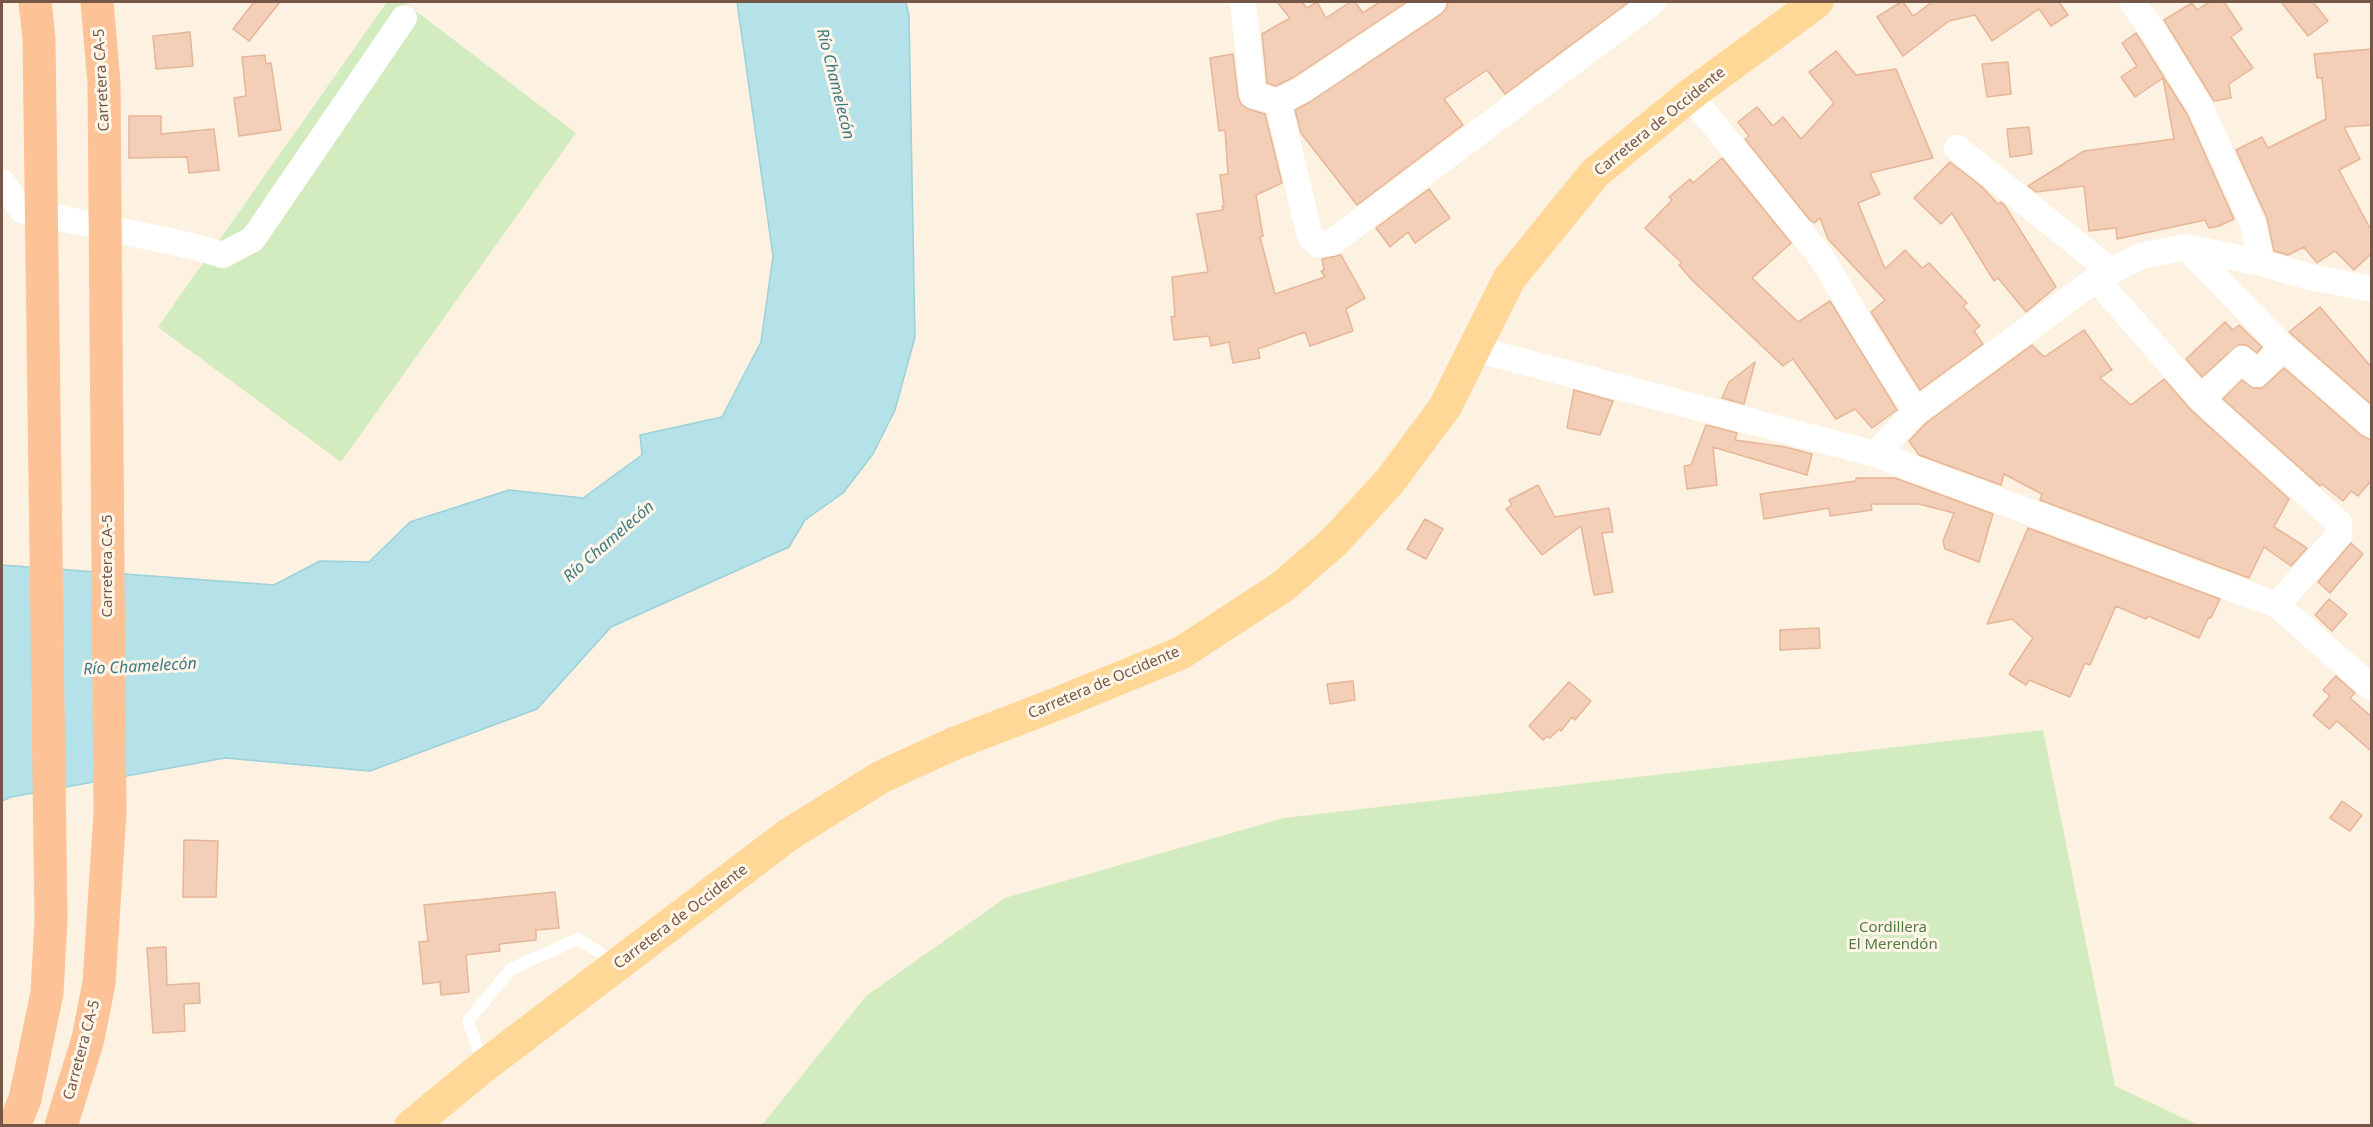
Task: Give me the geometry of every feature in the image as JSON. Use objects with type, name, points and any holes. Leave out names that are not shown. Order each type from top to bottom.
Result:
[{"type":"highway","points":[[6,1125],[19,1112],[47,993],[51,920],[39,38],[35,2]]},
{"type":"highway","name":"Carretera CA-5","points":[[61,1125],[88,1039],[99,983],[110,812],[104,83],[97,2]]},
{"type":"highway","points":[[76,1125],[81,1111],[88,1039]]},
{"type":"main road","name":"Carretera de Occidente","points":[[411,1125],[484,1066],[788,835],[881,777],[953,744],[1181,652],[1282,587],[1334,542],[1390,481],[1445,407],[1509,279],[1595,173],[1690,96],[1817,2]]},
{"type":"street","points":[[1243,2],[1252,95],[1278,102],[1302,90],[1433,2]]},
{"type":"street","points":[[1278,102],[1310,237],[1318,244],[1331,243],[1653,2]]},
{"type":"street","points":[[2132,2],[2156,35],[2200,107],[2253,224],[2261,262]]},
{"type":"street","points":[[2,182],[22,210],[223,255],[253,239],[404,18]]},
{"type":"street","points":[[1690,96],[1822,258],[1916,412]]},
{"type":"street","points":[[1956,148],[2103,275],[2201,399],[2339,523],[2339,536],[2277,605]]},
{"type":"street","points":[[2186,247],[2283,347],[2372,425]]},
{"type":"street","points":[[1875,454],[1916,412],[2103,275],[2141,256],[2186,247],[2261,262],[2310,277],[2372,289]]},
{"type":"street","points":[[2201,399],[2242,359],[2258,374],[2283,347]]},
{"type":"street","points":[[1474,349],[1875,454],[2277,605],[2372,688]]},
{"type":"lane","points":[[484,1066],[468,1021],[512,969],[578,939],[618,964]]},
{"type":"green space","points":[[387,2],[404,2],[576,133],[341,462],[158,327]]},
{"type":"green space","name":"Cordillera El Merendón","points":[[2043,730],[2115,1086],[2198,1125],[762,1125],[866,996],[1005,898],[1284,818]]},
{"type":"water","name":"Río Chamelecón","points":[[737,2],[906,2],[909,16],[915,337],[895,410],[873,454],[843,493],[805,520],[789,547],[611,627],[537,709],[370,771],[225,758],[11,797],[2,801],[2,565],[274,585],[320,561],[369,562],[410,522],[509,490],[583,498],[642,455],[640,435],[722,417],[761,342],[773,256]]},
{"type":"building","points":[[254,2],[280,2],[249,41],[233,29]]},
{"type":"building","points":[[1277,2],[1302,2],[1307,8],[1317,2],[1326,18],[1350,2],[1355,2],[1363,13],[1380,2],[1407,2],[1294,77],[1276,86],[1267,83],[1262,34],[1290,18]]},
{"type":"building","points":[[1448,2],[1629,2],[1505,94],[1487,70],[1444,99],[1463,125],[1357,205],[1301,133],[1295,110],[1441,14]]},
{"type":"building","points":[[1901,2],[1913,16],[1932,2],[2059,2],[2068,15],[2051,26],[2039,9],[1992,41],[1975,15],[1949,21],[1903,56],[1877,17]]},
{"type":"building","points":[[2209,2],[2224,2],[2242,29],[2231,37],[2253,68],[2229,84],[2231,98],[2214,101],[2164,20],[2192,3],[2197,10]]},
{"type":"building","points":[[2281,2],[2313,2],[2328,21],[2308,36]]},
{"type":"building","points":[[190,32],[193,66],[156,69],[153,36]]},
{"type":"building","points":[[2136,33],[2187,114],[2234,219],[2209,228],[2205,220],[2117,239],[2116,228],[2089,231],[2084,186],[2036,192],[2028,186],[2084,151],[2174,139],[2163,78],[2135,97],[2121,77],[2137,66],[2122,43]]},
{"type":"building","points":[[2372,49],[2372,125],[2344,127],[2360,159],[2339,170],[2372,232],[2372,253],[2354,270],[2335,251],[2317,263],[2304,247],[2288,255],[2274,251],[2267,218],[2236,150],[2262,137],[2268,148],[2326,119],[2322,78],[2317,78],[2314,54]]},
{"type":"building","points":[[1836,51],[1856,75],[1896,69],[1933,158],[1870,173],[1880,194],[1858,203],[1885,269],[1905,250],[1922,268],[1929,263],[1967,303],[1963,306],[1980,326],[1974,331],[1983,344],[1920,390],[1871,312],[1885,300],[1828,239],[1820,218],[1814,223],[1809,219],[1745,139],[1749,136],[1738,122],[1757,107],[1773,126],[1783,117],[1801,139],[1834,103],[1809,72]]},
{"type":"building","points":[[1233,54],[1238,97],[1241,104],[1248,109],[1265,114],[1282,183],[1256,195],[1263,236],[1260,237],[1275,294],[1325,277],[1321,271],[1324,270],[1322,259],[1341,255],[1365,298],[1346,309],[1353,331],[1310,346],[1305,332],[1258,349],[1260,358],[1233,363],[1229,342],[1211,346],[1209,336],[1174,340],[1171,317],[1175,316],[1172,277],[1208,272],[1197,214],[1223,210],[1222,206],[1224,206],[1220,175],[1228,174],[1225,130],[1219,131],[1210,58]]},
{"type":"building","points":[[265,55],[266,64],[271,63],[281,130],[239,136],[234,98],[246,96],[242,57]]},
{"type":"building","points":[[2008,62],[2011,94],[1987,97],[1982,64]]},
{"type":"building","points":[[129,116],[161,116],[161,134],[214,129],[219,170],[189,173],[187,157],[129,158]]},
{"type":"building","points":[[2029,127],[2032,154],[2010,157],[2007,129]]},
{"type":"building","points":[[1722,158],[1791,243],[1752,278],[1798,322],[1830,301],[1897,410],[1872,428],[1855,409],[1836,419],[1793,359],[1783,366],[1692,280],[1679,265],[1682,263],[1645,228],[1672,200],[1669,197],[1690,179],[1693,183]]},
{"type":"building","points":[[1950,162],[1981,186],[1998,204],[2001,202],[2005,206],[2056,287],[2026,312],[1998,278],[1994,281],[1952,213],[1941,224],[1914,198]]},
{"type":"building","points":[[1429,189],[1450,218],[1415,243],[1408,232],[1390,247],[1376,228]]},
{"type":"building","points":[[2320,307],[2372,368],[2372,405],[2289,332]]},
{"type":"building","points":[[2225,322],[2233,330],[2239,325],[2262,347],[2257,353],[2246,345],[2238,345],[2202,377],[2186,359]]},
{"type":"building","points":[[2084,330],[2112,370],[2100,378],[2131,405],[2164,379],[2191,410],[2289,499],[2274,527],[2307,548],[2291,566],[2264,547],[2249,578],[2040,500],[2042,494],[2004,474],[2001,485],[1919,455],[1909,441],[1926,423],[2032,345],[2044,357]]},
{"type":"building","points":[[1755,362],[1744,404],[1722,398],[1729,382]]},
{"type":"building","points":[[2284,368],[2362,436],[2372,440],[2372,480],[2358,496],[2351,491],[2343,501],[2322,484],[2320,486],[2223,399],[2242,380],[2253,388],[2262,388]]},
{"type":"building","points":[[1574,390],[1613,401],[1600,435],[1567,428]]},
{"type":"building","points":[[1706,425],[1737,433],[1735,440],[1785,447],[1812,454],[1807,475],[1713,447],[1717,485],[1687,489],[1684,466],[1691,465]]},
{"type":"building","points":[[1856,478],[1895,478],[1993,514],[1979,562],[1945,549],[1943,541],[1954,513],[1919,504],[1871,504],[1872,510],[1830,516],[1829,508],[1764,519],[1760,494],[1856,481]]},
{"type":"building","points":[[1538,485],[1555,517],[1609,508],[1613,532],[1602,533],[1613,592],[1594,595],[1581,526],[1542,555],[1506,509],[1512,505],[1509,500]]},
{"type":"building","points":[[1425,519],[1443,529],[1426,559],[1407,549]]},
{"type":"building","points":[[2028,528],[2220,599],[2199,638],[2148,616],[2146,619],[2116,606],[2090,665],[2085,663],[2070,697],[2029,680],[2026,685],[2009,674],[2033,638],[2012,619],[1987,624]]},
{"type":"building","points":[[2351,543],[2363,554],[2330,593],[2318,582]]},
{"type":"building","points":[[2329,599],[2347,614],[2332,631],[2315,615]]},
{"type":"building","points":[[1819,628],[1820,648],[1780,650],[1780,630]]},
{"type":"building","points":[[2336,676],[2355,693],[2350,698],[2372,717],[2372,752],[2337,721],[2329,729],[2313,715],[2330,696],[2323,690]]},
{"type":"building","points":[[1353,681],[1355,700],[1330,704],[1327,684]]},
{"type":"building","points":[[1569,682],[1591,701],[1575,720],[1572,717],[1561,731],[1559,729],[1550,738],[1548,736],[1543,740],[1529,726]]},
{"type":"building","points":[[2342,801],[2362,815],[2350,831],[2330,818]]},
{"type":"building","points":[[184,840],[218,841],[216,897],[183,897]]},
{"type":"building","points":[[555,892],[559,928],[536,930],[536,940],[499,944],[500,951],[466,955],[469,992],[441,995],[440,982],[423,984],[419,942],[428,941],[424,905]]},
{"type":"building","points":[[166,947],[167,985],[199,983],[200,1003],[184,1004],[185,1031],[153,1033],[147,948]]}]
